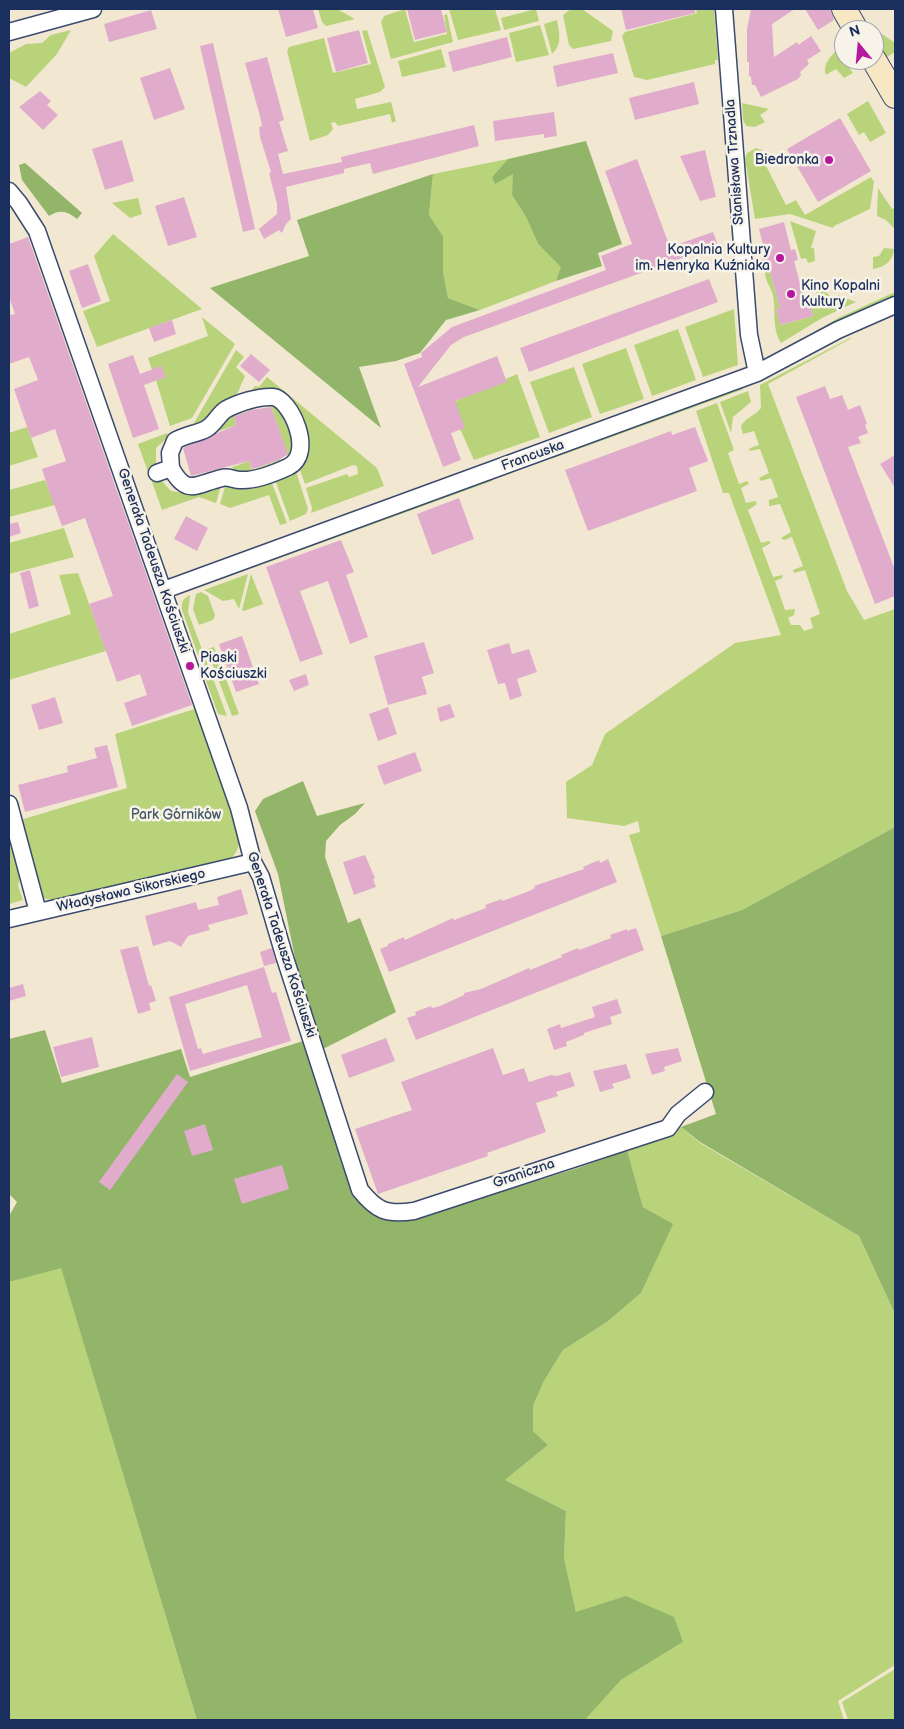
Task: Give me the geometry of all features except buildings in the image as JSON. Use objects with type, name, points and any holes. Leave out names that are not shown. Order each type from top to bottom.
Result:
[{"type":"street","points":[[9,32],[94,9]]},
{"type":"street","name":"Stanisława Trznadla","points":[[724,9],[749,335],[757,373]]},
{"type":"street","points":[[844,9],[850,20]]},
{"type":"street","points":[[880,70],[895,96]]},
{"type":"street","name":"Generała Tadeusza Kościuszki","points":[[9,191],[37,231],[164,590],[240,808],[253,862],[261,877],[352,1168]]},
{"type":"street","name":"Francuska","points":[[164,590],[757,373],[838,330],[895,305]]},
{"type":"street","points":[[275,396],[284,402],[292,416],[302,448],[300,457],[288,467],[250,479],[239,480],[224,477],[187,487],[164,470],[174,441],[207,429],[225,410],[262,397],[275,396]]},
{"type":"street","points":[[9,804],[38,912]]},
{"type":"street","name":"Władysława Sikorskiego","points":[[9,918],[253,862]]},
{"type":"street","name":"Graniczna","points":[[352,1168],[360,1190],[373,1206],[386,1212],[414,1211],[668,1128],[678,1114],[705,1092]]},
{"type":"green space","points":[[318,9],[337,9],[355,19],[326,26],[322,22]]},
{"type":"green space","points":[[405,9],[414,42],[447,34],[444,15],[447,14],[453,42],[391,59],[381,22],[384,16]]},
{"type":"green space","points":[[449,9],[495,9],[501,30],[458,40]]},
{"type":"green space","points":[[536,9],[539,21],[504,30],[501,18]]},
{"type":"green space","points":[[571,9],[582,9],[613,31],[611,41],[573,49],[569,45],[563,15]]},
{"type":"green space","points":[[696,9],[714,9],[718,60],[715,60],[715,64],[647,80],[634,77],[622,36],[625,32],[697,13]]},
{"type":"green space","points":[[557,20],[559,42],[552,54],[544,24]]},
{"type":"green space","points":[[540,25],[549,55],[516,62],[509,33]]},
{"type":"green space","points":[[71,30],[57,54],[26,87],[9,78],[9,53],[26,44],[42,43],[51,35]]},
{"type":"green space","points":[[367,30],[385,87],[380,92],[355,99],[357,109],[391,102],[396,121],[392,123],[390,114],[338,126],[335,122],[331,123],[333,129],[328,135],[310,141],[287,51],[289,47],[324,38],[333,73],[371,64],[362,31]]},
{"type":"green space","points":[[884,35],[894,42],[895,52],[884,59]]},
{"type":"green space","points":[[441,49],[446,67],[402,77],[398,61]]},
{"type":"green space","points":[[834,53],[834,70],[826,75],[825,67]]},
{"type":"green space","points":[[837,70],[851,70],[853,73],[844,78]]},
{"type":"green space","points":[[868,101],[886,133],[870,142],[864,132],[859,135],[847,114]]},
{"type":"green space","points":[[742,103],[769,109],[760,115],[765,122],[755,127],[746,126],[743,120]]},
{"type":"green space","points":[[586,141],[622,244],[598,253],[602,266],[556,281],[561,267],[538,244],[526,217],[512,195],[513,174],[495,184],[492,177],[508,159]]},
{"type":"green space","points":[[756,148],[762,150],[765,156],[762,158],[786,205],[796,200],[805,215],[871,177],[874,182],[870,209],[833,228],[790,214],[755,219],[745,159],[747,153]]},
{"type":"green space","points":[[508,159],[492,177],[514,173],[512,195],[526,217],[538,244],[562,267],[556,281],[480,310],[448,298],[443,271],[443,236],[429,215],[433,174]]},
{"type":"green space","points":[[25,163],[82,213],[77,219],[63,212],[56,212],[49,216],[22,180],[19,165]]},
{"type":"green space","points":[[433,174],[429,215],[443,236],[443,271],[448,298],[480,310],[446,320],[420,353],[396,361],[359,367],[381,428],[210,288],[309,256],[297,220]]},
{"type":"green space","points":[[878,188],[892,209],[895,208],[895,229],[886,220],[877,216]]},
{"type":"green space","points":[[138,198],[142,214],[130,218],[112,203]]},
{"type":"green space","points":[[790,221],[816,231],[811,248],[814,248],[815,261],[808,263],[806,258],[801,259]]},
{"type":"green space","points":[[113,234],[202,309],[97,347],[83,311],[110,301],[94,256]]},
{"type":"green space","points":[[884,248],[894,249],[892,257],[885,265],[873,269],[873,257],[879,256]]},
{"type":"green space","points":[[769,268],[780,308],[776,310],[781,325],[813,316],[809,301],[818,298],[816,291],[823,289],[833,299],[838,295],[856,302],[822,318],[781,343],[775,326],[773,295],[765,276],[765,269]]},
{"type":"green space","points":[[895,292],[895,296],[782,351],[838,318]]},
{"type":"green space","points":[[734,309],[738,365],[703,377],[685,327]]},
{"type":"green space","points":[[202,317],[235,344],[192,418],[170,426],[156,380],[165,376],[161,366],[152,370],[148,358],[208,336]]},
{"type":"green space","points":[[678,329],[696,380],[652,396],[634,345]]},
{"type":"green space","points":[[852,338],[768,384],[847,591],[864,620],[895,609],[895,827],[742,910],[661,936],[629,835],[640,832],[638,821],[624,826],[567,818],[566,782],[592,765],[605,734],[735,643],[781,635],[729,493],[723,493],[696,411],[717,403],[734,450],[728,453],[739,484],[747,481],[749,484],[741,488],[746,503],[755,501],[757,504],[748,510],[761,543],[769,541],[771,543],[762,548],[773,577],[783,575],[782,578],[775,581],[785,610],[795,609],[794,615],[788,618],[791,625],[800,625],[804,631],[813,628],[810,618],[820,614],[805,570],[794,573],[793,570],[803,566],[792,537],[784,540],[781,538],[791,532],[780,504],[769,506],[769,500],[778,497],[771,478],[761,481],[759,478],[769,473],[760,449],[749,451],[750,448],[759,445],[754,431],[743,434],[741,426],[761,408],[760,385]]},
{"type":"green space","points":[[626,348],[644,399],[600,414],[582,364]]},
{"type":"green space","points":[[236,350],[244,357],[236,367],[245,376],[234,401],[204,425],[172,436],[170,432],[194,423]]},
{"type":"green space","points":[[574,367],[592,417],[549,433],[530,382]]},
{"type":"green space","points":[[517,374],[540,437],[474,460],[452,411],[454,402]]},
{"type":"green space","points":[[267,377],[377,468],[384,486],[311,513],[312,508],[306,488],[347,474],[349,477],[358,474],[357,466],[353,465],[305,484],[298,465],[297,413],[246,397],[255,386],[259,387]]},
{"type":"green space","points":[[739,388],[744,389],[551,459],[556,454]]},
{"type":"green space","points":[[748,391],[751,402],[733,417],[731,433],[720,402]]},
{"type":"green space","points":[[269,399],[279,403],[296,439],[293,459],[246,475],[234,471],[232,467],[249,461],[252,470],[288,457],[270,403],[234,416],[236,425],[219,431],[217,424],[220,419]]},
{"type":"green space","points":[[27,427],[38,457],[9,466],[9,433]]},
{"type":"green space","points":[[167,433],[168,437],[156,448],[156,469],[148,472],[138,444]]},
{"type":"green space","points":[[295,468],[308,509],[306,514],[290,521],[274,477]]},
{"type":"green space","points":[[158,477],[171,491],[183,493],[222,482],[216,503],[199,497],[162,510],[151,479]]},
{"type":"green space","points":[[493,477],[492,481],[197,588],[197,585]]},
{"type":"green space","points":[[270,478],[287,523],[280,525],[269,495],[230,508],[220,504],[226,483]]},
{"type":"green space","points":[[45,480],[55,505],[9,517],[9,490]]},
{"type":"green space","points":[[64,528],[74,557],[9,574],[9,543]]},
{"type":"green space","points":[[78,573],[106,651],[9,680],[9,634],[71,614],[59,575]]},
{"type":"green space","points":[[248,574],[239,609],[234,599],[223,601],[204,590]]},
{"type":"green space","points":[[251,574],[263,604],[244,611],[242,610]]},
{"type":"green space","points":[[201,592],[208,596],[215,615],[213,620],[199,625],[193,609],[196,594]]},
{"type":"green space","points":[[190,595],[188,612],[227,716],[218,714],[201,667],[205,665],[202,655],[198,655],[182,610],[183,601]]},
{"type":"green space","points":[[214,647],[239,714],[232,716],[207,649]]},
{"type":"green space","name":"Park Górników","points":[[201,707],[239,827],[240,837],[236,853],[229,860],[58,901],[46,899],[40,894],[17,821],[127,788],[115,734]]},
{"type":"green space","points":[[303,781],[317,816],[365,803],[355,814],[340,825],[326,841],[325,857],[348,923],[360,918],[396,1012],[323,1049],[299,978],[278,874],[255,811],[263,799]]},
{"type":"green space","points":[[895,827],[895,1314],[859,1236],[700,1142],[681,1127],[716,1114],[661,936],[742,910]]},
{"type":"green space","points":[[9,836],[20,877],[18,886],[23,900],[9,904]]},
{"type":"green space","points":[[45,1030],[62,1083],[181,1049],[190,1077],[303,1041],[351,1190],[366,1209],[384,1215],[435,1212],[575,1169],[606,1158],[626,1146],[643,1207],[673,1224],[641,1293],[607,1322],[563,1350],[544,1381],[533,1406],[533,1431],[548,1445],[505,1480],[566,1511],[564,1558],[576,1612],[626,1596],[674,1617],[683,1642],[621,1680],[585,1720],[197,1720],[61,1268],[9,1282],[9,1216],[17,1202],[9,1194],[9,1039]]},
{"type":"green space","points":[[681,1127],[700,1143],[859,1236],[895,1314],[895,1665],[838,1701],[844,1720],[585,1720],[621,1680],[683,1642],[576,1612],[564,1558],[566,1511],[505,1480],[548,1445],[533,1431],[533,1406],[544,1381],[563,1350],[607,1322],[641,1293],[672,1224],[643,1207],[626,1146]]},
{"type":"green space","points":[[61,1267],[197,1720],[9,1720],[9,1282]]},
{"type":"green space","points":[[895,1669],[895,1720],[848,1720],[842,1702]]},
{"type":"place","name":"Biedronka","points":[[829,160]]},
{"type":"place","name":"Kopalnia Kultury im. Henryka Kuźniaka","points":[[780,258]]},
{"type":"place","name":"Kino Kopalni Kultury","points":[[791,294]]},
{"type":"place","name":"Piaski Kościuszki","points":[[190,666]]}]
